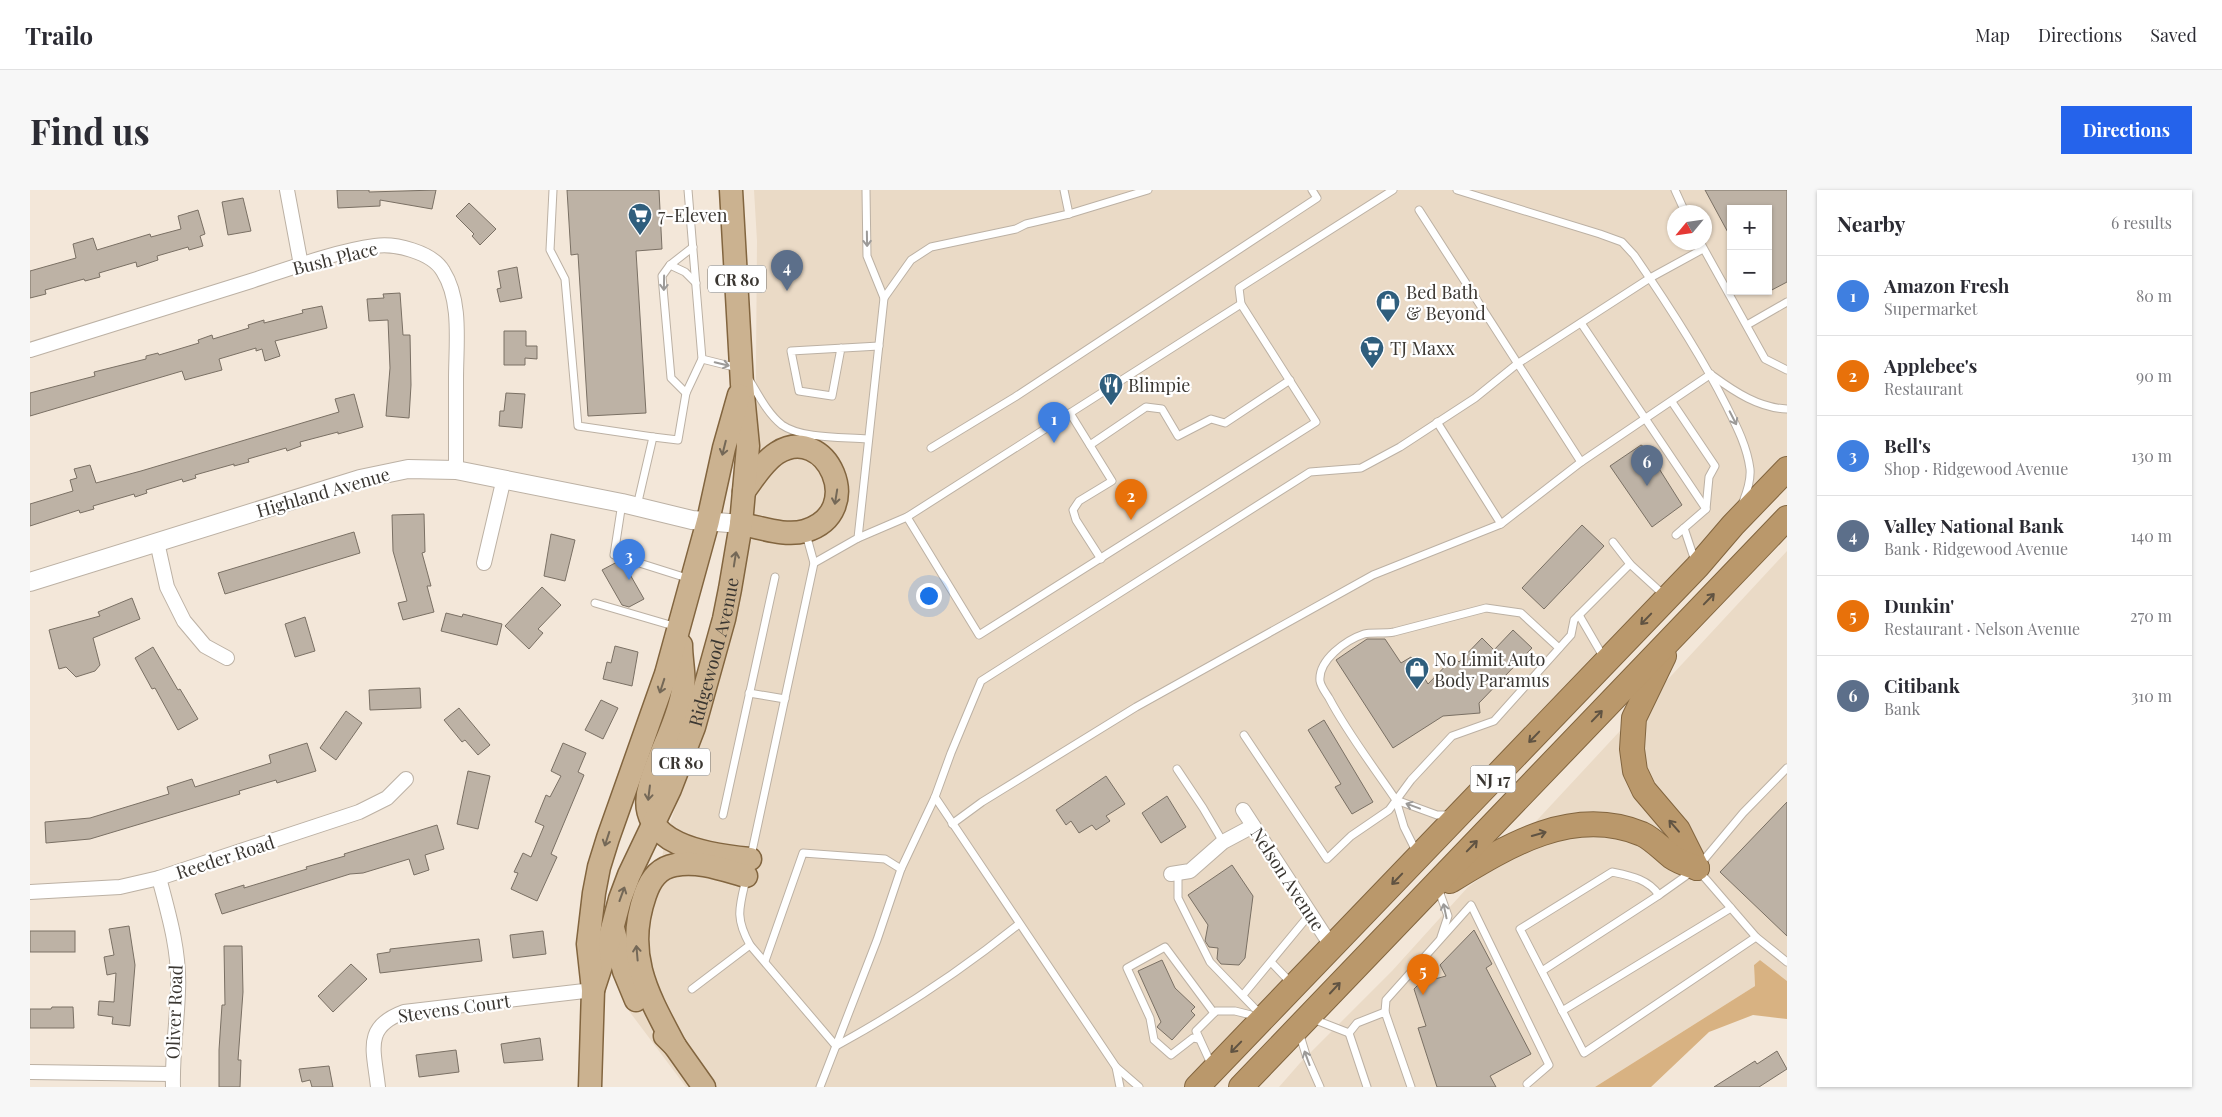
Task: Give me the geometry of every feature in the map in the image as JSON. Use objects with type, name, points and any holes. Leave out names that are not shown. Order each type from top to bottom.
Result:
[{"type":"highway","name":"NJ 17","points":[[1203,1078],[1264,1018],[1668,598],[1787,468]]},
{"type":"highway","name":"NJ 17","points":[[1241,1087],[1787,518]]},
{"type":"highway","points":[[1675,635],[1634,718],[1632,749],[1635,771],[1644,790],[1678,830],[1697,868]]},
{"type":"highway","points":[[1432,890],[1501,850],[1537,834],[1576,826],[1616,825],[1644,835],[1674,858],[1697,868]]},
{"type":"main road","name":"Ridgewood Avenue","points":[[593,990],[629,875],[670,789],[704,696],[724,619],[740,524],[748,446],[731,190]]},
{"type":"main road","name":"Ridgewood Avenue","points":[[590,1087],[593,990],[588,944],[599,866],[648,728],[680,628],[708,521],[742,376]]},
{"type":"main road","points":[[740,524],[789,532],[805,531],[825,520],[834,507],[837,490],[831,466],[820,454],[797,448],[777,453],[766,463],[744,491]]},
{"type":"main road","points":[[680,628],[683,694],[649,786],[648,803],[654,825],[668,839],[684,847],[725,857],[748,867]]},
{"type":"main road","points":[[704,1087],[675,1046],[642,980],[636,939],[638,918],[646,889],[655,874],[674,865],[748,867]]},
{"type":"main road","points":[[612,927],[624,971],[636,1001],[645,1016],[675,1046]]},
{"type":"street","points":[[287,190],[301,265]]},
{"type":"street","name":"Bush Place","points":[[30,350],[301,265],[376,246],[395,246],[413,250],[429,258],[443,269],[453,291],[456,324],[456,470]]},
{"type":"street","name":"Highland Avenue","points":[[30,582],[376,474],[424,468],[456,470],[504,478],[629,504],[692,520],[740,524]]},
{"type":"street","points":[[484,563],[504,478]]},
{"type":"street","points":[[157,542],[167,587],[184,621],[205,646],[227,658]]},
{"type":"street","name":"Reeder Road","points":[[30,892],[120,887],[159,878],[359,812],[387,798],[406,779]]},
{"type":"street","name":"Nelson Avenue","points":[[1243,810],[1332,947]]},
{"type":"street","points":[[1175,874],[1190,871],[1222,842],[1253,826]]},
{"type":"street","name":"Oliver Road","points":[[159,878],[174,939],[178,967],[178,991],[173,1040],[173,1080]]},
{"type":"street","name":"Stevens Court","points":[[378,1087],[373,1044],[378,1028],[388,1018],[404,1012],[593,990]]},
{"type":"street","points":[[30,1072],[173,1080]]},
{"type":"lane","points":[[553,190],[550,250],[565,279],[578,426],[678,440],[686,393],[702,359],[688,190]]},
{"type":"lane","points":[[858,538],[867,439],[884,298],[867,256],[866,190]]},
{"type":"lane","points":[[1064,190],[1069,214]]},
{"type":"lane","points":[[884,298],[911,260],[931,247],[1016,229],[1026,224],[1069,214],[1148,190]]},
{"type":"lane","points":[[931,448],[1015,397],[1317,198],[1312,190]]},
{"type":"lane","points":[[906,517],[979,635],[1316,422],[1241,304],[1239,288],[1393,190]]},
{"type":"lane","points":[[1457,190],[1622,242],[1650,278],[1711,374],[1746,448],[1750,471],[1748,490],[1733,525]]},
{"type":"lane","points":[[1682,205],[1676,192],[1684,190]]},
{"type":"lane","points":[[1419,210],[1581,462]]},
{"type":"lane","points":[[686,393],[671,378],[662,276],[670,265],[693,247]]},
{"type":"lane","points":[[820,1087],[901,869],[935,797],[981,681],[1310,472],[1361,468],[1400,447],[1475,398],[1517,364],[1696,250]]},
{"type":"lane","points":[[1704,250],[1766,359],[1787,370]]},
{"type":"lane","points":[[670,265],[685,272],[696,283]]},
{"type":"lane","points":[[1747,325],[1787,302]]},
{"type":"lane","points":[[814,563],[858,538],[906,517],[1241,304]]},
{"type":"lane","points":[[1580,323],[1706,509]]},
{"type":"lane","points":[[841,348],[832,396],[799,391],[791,351],[841,348],[879,346]]},
{"type":"lane","points":[[702,359],[742,376],[782,425],[798,433],[867,439]]},
{"type":"lane","points":[[952,824],[982,802],[1144,702],[1373,575],[1501,524],[1581,462],[1711,374]]},
{"type":"lane","points":[[1711,374],[1753,401],[1776,408],[1787,409]]},
{"type":"lane","points":[[1090,445],[1146,407],[1162,409],[1178,436],[1211,419],[1225,423],[1290,380]]},
{"type":"lane","points":[[1672,402],[1715,466],[1709,477],[1706,509],[1676,535]]},
{"type":"lane","points":[[1070,413],[1112,481],[1079,500],[1074,510],[1076,520],[1101,559]]},
{"type":"lane","points":[[1437,422],[1501,524]]},
{"type":"lane","points":[[653,436],[629,504],[614,555],[692,580]]},
{"type":"lane","points":[[1684,528],[1697,567]]},
{"type":"lane","points":[[805,531],[814,563],[739,909],[741,928],[750,945],[766,961],[836,1046]]},
{"type":"lane","points":[[1613,542],[1630,564],[1668,598]]},
{"type":"lane","points":[[1244,735],[1327,859],[1351,836],[1389,810],[1411,780],[1452,736],[1494,721],[1571,635],[1574,620],[1630,564]]},
{"type":"lane","points":[[722,815],[775,577]]},
{"type":"lane","points":[[595,603],[680,628]]},
{"type":"lane","points":[[1418,857],[1404,827],[1396,800],[1335,710],[1320,682],[1322,668],[1327,659],[1355,638],[1366,633],[1394,632],[1486,608],[1521,613],[1559,648]]},
{"type":"lane","points":[[1579,615],[1606,661]]},
{"type":"lane","points":[[750,693],[785,699]]},
{"type":"lane","points":[[1177,768],[1222,842]]},
{"type":"lane","points":[[1542,971],[1659,896],[1697,868],[1743,813],[1787,768]]},
{"type":"lane","points":[[935,797],[1116,1067],[1139,1087]]},
{"type":"lane","points":[[1396,800],[1437,816],[1460,814]]},
{"type":"lane","points":[[766,961],[804,853],[885,858],[901,869]]},
{"type":"lane","points":[[1697,868],[1756,937],[1787,962]]},
{"type":"lane","points":[[1659,896],[1654,888],[1636,877],[1612,872],[1520,930],[1584,1053],[1756,937]]},
{"type":"lane","points":[[1175,874],[1178,898],[1210,962],[1264,1018]]},
{"type":"lane","points":[[1432,890],[1448,916],[1440,939]]},
{"type":"lane","points":[[1411,1087],[1385,1012],[1386,1000],[1471,906],[1549,1065],[1527,1084]]},
{"type":"lane","points":[[1562,1011],[1731,908]]},
{"type":"lane","points":[[1243,995],[1310,914]]},
{"type":"lane","points":[[836,1046],[879,1022],[992,946],[1019,924]]},
{"type":"lane","points":[[692,989],[750,945]]},
{"type":"lane","points":[[1200,1039],[1193,1038],[1172,1055],[1154,1040],[1150,1018],[1127,968],[1165,947],[1214,1013]]},
{"type":"lane","points":[[1271,962],[1294,987]]},
{"type":"lane","points":[[1203,1078],[1200,1039],[1196,1031],[1214,1013],[1236,1011],[1264,1018]]},
{"type":"lane","points":[[1349,1033],[1357,1023],[1385,1012]]},
{"type":"lane","points":[[1320,1087],[1306,1055],[1303,1022],[1349,1033]]},
{"type":"lane","points":[[1349,1033],[1367,1087]]},
{"type":"lane","points":[[1116,1067],[1120,1087]]},
{"type":"shaded area","points":[[754,190],[1787,190],[1787,479],[1198,1087],[686,1087],[629,1011],[668,829],[693,756],[755,485],[757,241]]},
{"type":"shaded area","points":[[1787,551],[1787,981],[1760,960],[1754,965],[1755,986],[1595,1087],[1279,1087],[1300,1063],[1392,971],[1468,887],[1490,871]]},
{"type":"shaded area","points":[[1760,960],[1787,981],[1787,1019],[1753,1015],[1709,1032],[1651,1087],[1595,1087],[1755,986],[1754,965]]},
{"type":"building","points":[[337,190],[369,190],[369,192],[436,190],[432,209],[380,200],[380,206],[338,208]]},
{"type":"building","points":[[567,190],[659,190],[662,249],[636,251],[646,413],[588,416],[578,254],[571,255]]},
{"type":"building","points":[[1705,190],[1787,190],[1787,282],[1772,290],[1772,205],[1727,205],[1727,231]]},
{"type":"building","points":[[243,198],[251,231],[228,235],[222,202]]},
{"type":"building","points":[[469,203],[496,229],[480,245],[472,236],[474,234],[456,216]]},
{"type":"building","points":[[198,210],[205,234],[200,236],[203,246],[189,250],[188,247],[157,256],[158,260],[137,267],[136,262],[99,273],[100,277],[85,281],[84,279],[45,290],[46,294],[30,298],[30,271],[76,258],[73,244],[93,238],[97,250],[150,234],[151,237],[181,229],[178,216]]},
{"type":"building","points":[[517,267],[522,298],[500,302],[497,289],[501,288],[498,271]]},
{"type":"building","points":[[400,293],[403,335],[410,335],[411,385],[409,418],[386,416],[390,368],[388,320],[369,321],[367,299],[384,298],[383,294]]},
{"type":"building","points":[[322,306],[327,328],[275,341],[280,356],[265,361],[262,349],[256,351],[256,348],[219,359],[222,370],[185,380],[182,371],[30,416],[30,393],[95,376],[94,372],[146,359],[146,356],[158,353],[159,355],[199,343],[198,340],[212,335],[213,339],[249,328],[248,325],[264,320],[264,323],[303,313],[302,310]]},
{"type":"building","points":[[504,331],[526,331],[526,346],[537,346],[537,359],[525,358],[525,365],[504,365]]},
{"type":"building","points":[[506,393],[525,394],[522,428],[499,426],[500,411],[504,411]]},
{"type":"building","points":[[354,394],[363,427],[300,442],[301,446],[287,451],[286,448],[248,459],[249,462],[234,466],[234,464],[195,475],[196,478],[183,482],[182,479],[146,490],[147,493],[135,497],[134,494],[93,506],[94,509],[80,513],[79,510],[30,526],[30,504],[73,491],[70,480],[77,478],[74,469],[90,465],[96,483],[141,471],[339,412],[335,399]]},
{"type":"building","points":[[1641,445],[1646,448],[1682,505],[1652,527],[1610,466]]},
{"type":"building","points":[[424,514],[425,552],[422,553],[431,586],[427,586],[434,612],[403,620],[398,603],[407,601],[393,551],[392,515]]},
{"type":"building","points":[[1582,525],[1604,546],[1544,609],[1522,588]]},
{"type":"building","points":[[354,532],[360,553],[225,594],[218,573]]},
{"type":"building","points":[[551,534],[575,540],[565,581],[544,576]]},
{"type":"building","points":[[617,562],[624,564],[644,599],[629,607],[622,605],[602,570]]},
{"type":"building","points":[[542,587],[561,605],[538,629],[543,633],[529,649],[505,626]]},
{"type":"building","points":[[132,598],[140,619],[93,638],[100,665],[95,671],[76,677],[66,667],[59,669],[49,630],[100,616],[98,612]]},
{"type":"building","points":[[446,613],[462,617],[463,614],[502,624],[497,645],[441,631]]},
{"type":"building","points":[[305,617],[315,651],[295,657],[285,624]]},
{"type":"building","name":"No Limit Auto Body Paramus","points":[[1513,630],[1532,648],[1479,703],[1480,713],[1443,716],[1393,748],[1336,660],[1367,639],[1385,639],[1401,663],[1411,657],[1428,684],[1454,657],[1459,662],[1482,638],[1494,650]]},
{"type":"building","points":[[615,646],[638,652],[632,686],[603,679],[607,662],[611,663]]},
{"type":"building","points":[[153,647],[178,690],[180,689],[198,719],[178,730],[155,688],[152,689],[135,658]]},
{"type":"building","points":[[420,688],[421,708],[370,710],[369,690]]},
{"type":"building","points":[[601,700],[618,708],[603,739],[585,730]]},
{"type":"building","points":[[459,708],[490,745],[478,755],[465,740],[462,742],[444,720]]},
{"type":"building","points":[[346,711],[362,723],[336,760],[320,748]]},
{"type":"building","points":[[1324,720],[1373,802],[1352,814],[1335,787],[1341,784],[1308,730]]},
{"type":"building","points":[[307,743],[316,771],[277,783],[276,780],[239,791],[240,794],[90,839],[46,843],[45,822],[90,818],[169,794],[167,787],[192,779],[195,787],[271,763],[269,755]]},
{"type":"building","points":[[563,743],[586,753],[578,772],[584,775],[551,854],[557,857],[537,901],[511,889],[518,873],[514,872],[523,853],[531,857],[544,826],[535,822],[546,795],[550,797],[561,776],[551,771]]},
{"type":"building","points":[[468,771],[490,776],[478,829],[457,824]]},
{"type":"building","points":[[1106,776],[1125,804],[1106,816],[1110,821],[1096,830],[1092,825],[1079,833],[1071,821],[1066,825],[1056,810]]},
{"type":"building","points":[[1167,796],[1186,827],[1161,843],[1142,813]]},
{"type":"building","points":[[1787,802],[1787,936],[1720,872]]},
{"type":"building","points":[[437,825],[444,849],[425,855],[429,870],[414,875],[409,859],[363,873],[350,874],[222,914],[215,894],[244,885],[244,888],[307,869],[306,867],[345,856],[344,854]]},
{"type":"building","points":[[1232,865],[1253,896],[1245,958],[1239,965],[1221,964],[1217,959],[1218,948],[1209,947],[1205,941],[1208,925],[1188,895]]},
{"type":"building","points":[[129,926],[135,965],[130,1026],[112,1024],[113,1017],[98,1015],[99,1001],[114,1002],[116,973],[107,975],[104,957],[114,955],[109,929]]},
{"type":"building","points":[[1474,930],[1492,964],[1486,968],[1531,1054],[1490,1076],[1496,1087],[1437,1087],[1418,1028],[1426,1026],[1414,989],[1420,983],[1446,976],[1440,965]]},
{"type":"building","points":[[30,931],[75,931],[75,952],[30,952]]},
{"type":"building","points":[[543,931],[546,954],[513,958],[510,935]]},
{"type":"building","points":[[479,939],[482,961],[380,973],[377,954],[390,952],[390,949]]},
{"type":"building","points":[[224,946],[242,946],[243,992],[238,1060],[241,1060],[240,1087],[219,1087],[222,1005],[225,1005]]},
{"type":"building","points":[[1162,960],[1175,988],[1195,1007],[1191,1011],[1195,1015],[1172,1040],[1157,1027],[1161,1022],[1138,971]]},
{"type":"building","points":[[351,964],[367,979],[333,1012],[318,996]]},
{"type":"building","points":[[52,1007],[73,1007],[74,1028],[30,1028],[30,1009],[51,1009]]},
{"type":"building","points":[[540,1038],[543,1060],[504,1063],[501,1044]]},
{"type":"building","points":[[456,1050],[459,1072],[419,1077],[416,1055]]},
{"type":"building","points":[[1777,1051],[1787,1069],[1759,1087],[1714,1087],[1755,1061],[1757,1064]]},
{"type":"building","points":[[329,1066],[333,1087],[312,1087],[310,1080],[302,1082],[299,1069]]},
{"type":"place","name":"7-Eleven","points":[[640,236]]},
{"type":"place","name":"Valley National Bank","points":[[787,291]]},
{"type":"place","name":"Bed Bath & Beyond","points":[[1388,323]]},
{"type":"place","name":"TJ Maxx","points":[[1372,369]]},
{"type":"place","name":"Blimpie","points":[[1111,406]]},
{"type":"place","name":"Amazon Fresh","points":[[1054,443]]},
{"type":"place","name":"Citibank","points":[[1647,486]]},
{"type":"place","name":"Applebee's","points":[[1131,520]]},
{"type":"place","name":"Bell's","points":[[629,580]]},
{"type":"place","name":"No Limit Auto Body Paramus","points":[[1417,690]]},
{"type":"place","name":"Dunkin'","points":[[1423,995]]}]
